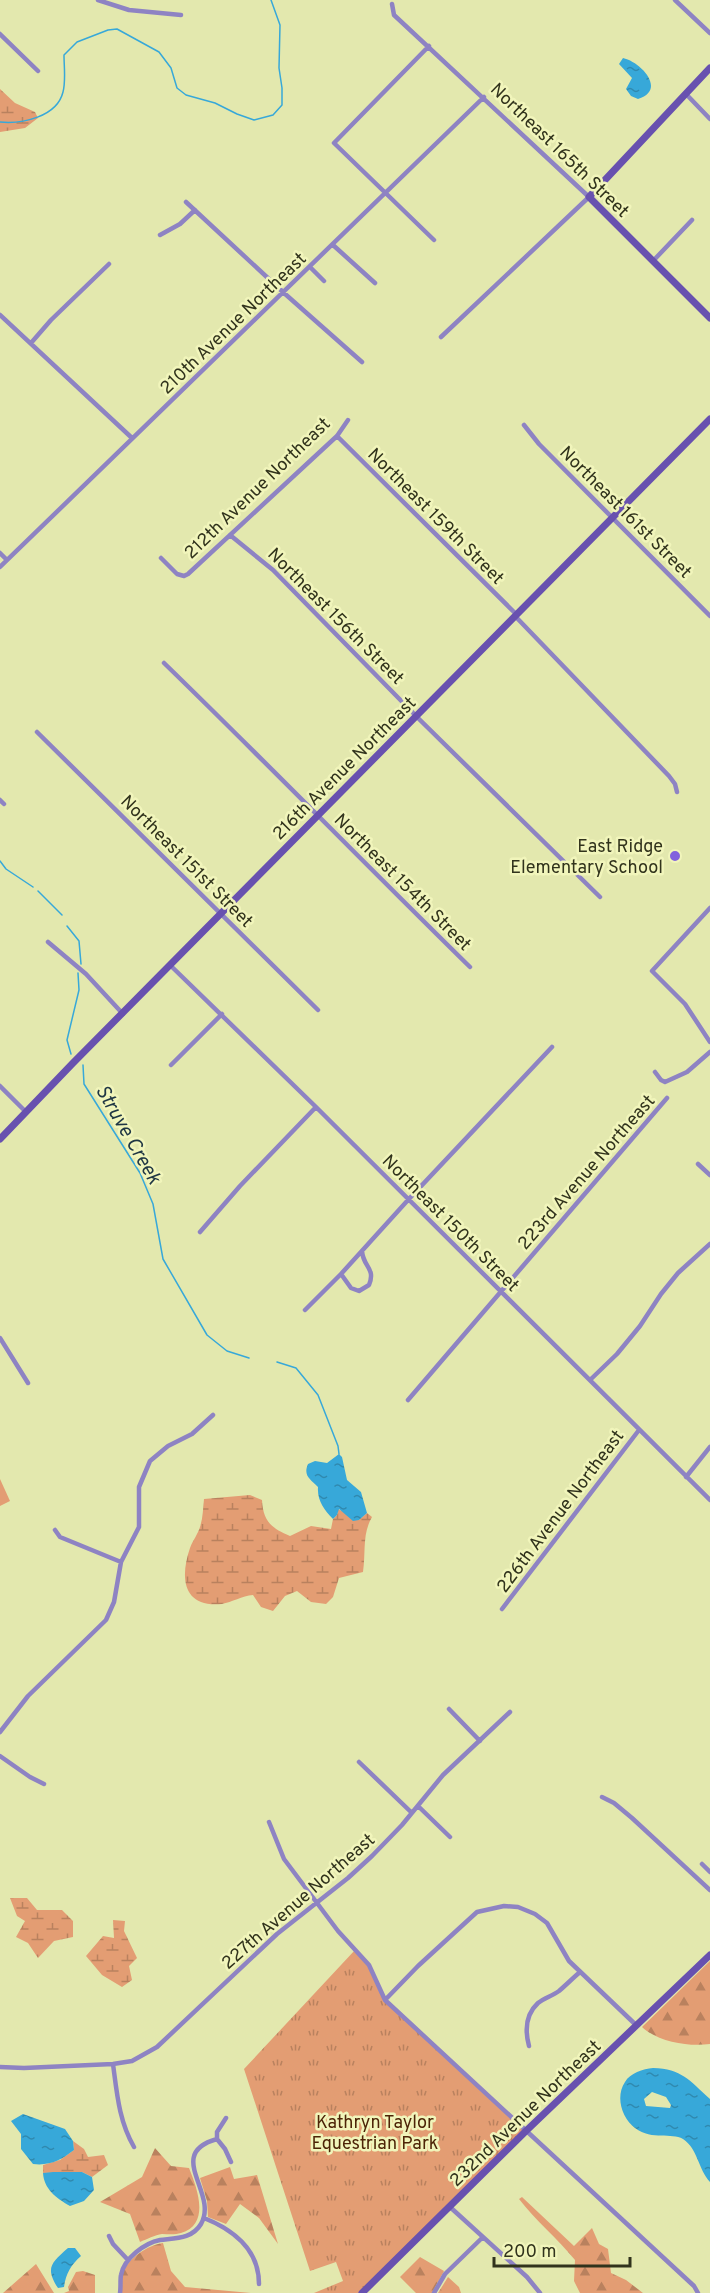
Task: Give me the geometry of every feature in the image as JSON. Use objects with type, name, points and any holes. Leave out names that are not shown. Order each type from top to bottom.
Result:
[{"type":"street","points":[[98,0],[129,10],[181,15]]},
{"type":"street","points":[[675,0],[710,33]]},
{"type":"street","name":"Northeast 165th Street","points":[[392,4],[394,15],[589,197],[710,318]]},
{"type":"street","points":[[0,34],[38,71]]},
{"type":"street","points":[[429,46],[334,143],[434,240]]},
{"type":"street","points":[[441,337],[589,197],[710,68]]},
{"type":"street","points":[[686,94],[710,119]]},
{"type":"street","name":"210th Avenue Northeast","points":[[0,567],[484,98]]},
{"type":"street","points":[[186,202],[363,362]]},
{"type":"street","points":[[160,235],[180,224],[195,210]]},
{"type":"street","points":[[653,261],[692,220]]},
{"type":"street","points":[[333,245],[375,283]]},
{"type":"street","points":[[31,343],[51,320],[109,264]]},
{"type":"street","points":[[310,268],[324,281]]},
{"type":"street","points":[[0,315],[132,438]]},
{"type":"street","name":"216th Avenue Northeast","points":[[0,1139],[710,419]]},
{"type":"street","name":"212th Avenue Northeast","points":[[161,558],[177,574],[184,576],[337,435],[348,420]]},
{"type":"street","name":"Northeast 161st Street","points":[[524,425],[539,444],[710,616]]},
{"type":"street","name":"Northeast 159th Street","points":[[337,435],[516,616],[669,776],[677,792]]},
{"type":"street","name":"Northeast 156th Street","points":[[230,535],[273,570],[600,897]]},
{"type":"street","points":[[0,554],[7,560]]},
{"type":"street","name":"Northeast 154th Street","points":[[164,663],[470,967]]},
{"type":"street","name":"Northeast 151st Street","points":[[38,732],[318,1010]]},
{"type":"street","points":[[710,908],[652,972],[685,1004],[710,1042]]},
{"type":"street","points":[[48,942],[86,974],[123,1014]]},
{"type":"street","name":"Northeast 150th Street","points":[[171,966],[316,1107],[710,1500]]},
{"type":"street","points":[[171,1065],[222,1014]]},
{"type":"street","points":[[305,1310],[552,1047]]},
{"type":"street","name":"223rd Avenue Northeast","points":[[655,1072],[665,1082],[687,1072],[710,1052]]},
{"type":"street","points":[[0,1086],[26,1112]]},
{"type":"street","name":"223rd Avenue Northeast","points":[[408,1400],[667,1098]]},
{"type":"street","points":[[201,1232],[240,1186],[316,1107]]},
{"type":"street","points":[[698,1164],[710,1176]]},
{"type":"street","points":[[591,1380],[617,1354],[678,1273],[710,1244]]},
{"type":"street","points":[[341,1274],[351,1288],[358,1291],[369,1286],[372,1278],[371,1271],[362,1258],[362,1251]]},
{"type":"street","points":[[1,1340],[28,1383]]},
{"type":"street","points":[[0,1732],[35,1689],[106,1620],[114,1602],[121,1562],[139,1527],[138,1498],[142,1477],[150,1461],[168,1446],[192,1434],[213,1415]]},
{"type":"street","name":"226th Avenue Northeast","points":[[502,1609],[639,1430]]},
{"type":"street","points":[[686,1477],[710,1447]]},
{"type":"street","points":[[55,1530],[60,1537],[121,1562]]},
{"type":"street","points":[[449,1709],[480,1741]]},
{"type":"street","name":"227th Avenue Northeast","points":[[0,2067],[113,2064],[132,2061],[157,2047],[277,1934],[372,1856],[443,1775],[510,1712]]},
{"type":"street","points":[[0,1756],[30,1778],[44,1784]]},
{"type":"street","points":[[359,1762],[412,1813]]},
{"type":"street","points":[[602,1797],[614,1803],[632,1818],[710,1890]]},
{"type":"street","points":[[418,1806],[450,1837]]},
{"type":"street","points":[[269,1822],[284,1859],[369,1965],[385,2000],[527,2130],[622,2222],[694,2286],[698,2293]]},
{"type":"street","points":[[702,1864],[710,1872]]},
{"type":"street","points":[[385,2000],[477,1912],[490,1907],[518,1907],[535,1914],[547,1923],[562,1951],[580,1972],[636,2025]]},
{"type":"street","name":"232nd Avenue Northeast","points":[[362,2293],[527,2130],[710,1955]]},
{"type":"street","points":[[529,2046],[526,2033],[532,2011],[539,2002],[558,1991],[580,1972]]},
{"type":"street","points":[[113,2064],[118,2107],[124,2130],[134,2147]]},
{"type":"street","points":[[226,2118],[217,2132],[217,2139],[231,2162]]},
{"type":"street","points":[[120,2293],[121,2273],[128,2260],[139,2250],[158,2241],[184,2238],[199,2227],[204,2218],[203,2194],[193,2172],[193,2158],[200,2148],[209,2141],[217,2139]]},
{"type":"street","points":[[450,2207],[538,2291]]},
{"type":"street","points":[[204,2218],[222,2225],[239,2238],[253,2256],[259,2273],[259,2284]]},
{"type":"street","points":[[109,2236],[112,2244],[128,2260]]},
{"type":"street","points":[[434,2293],[445,2274],[483,2237]]},
{"type":"street","points":[[529,2293],[538,2291]]},
{"type":"green space","points":[[0,89],[15,103],[35,112],[38,118],[25,128],[0,132]]},
{"type":"green space","points":[[0,1479],[10,1501],[0,1506]]},
{"type":"green space","points":[[250,1495],[262,1500],[264,1513],[269,1523],[290,1536],[311,1526],[331,1529],[338,1509],[359,1520],[367,1513],[372,1517],[366,1537],[363,1572],[339,1578],[333,1597],[326,1604],[311,1602],[297,1591],[285,1596],[273,1611],[261,1607],[253,1595],[222,1604],[199,1601],[187,1588],[185,1570],[190,1548],[201,1524],[204,1499]]},
{"type":"green space","points":[[10,1898],[27,1898],[37,1910],[62,1910],[73,1921],[73,1937],[54,1941],[38,1958],[28,1943],[16,1937],[25,1921],[17,1916]]},
{"type":"green space","points":[[113,1920],[125,1921],[124,1931],[137,1958],[129,1966],[132,1980],[122,1987],[102,1975],[86,1956],[103,1936],[114,1938]]},
{"type":"green space","name":"Kathryn Taylor Equestrian Park","points":[[355,1950],[369,1965],[385,2000],[527,2130],[362,2293],[314,2293],[343,2281],[336,2262],[310,2271],[244,2069]]},
{"type":"green space","points":[[710,1961],[710,2044],[693,2045],[665,2040],[642,2027]]},
{"type":"green space","points":[[73,2141],[84,2149],[88,2157],[104,2155],[108,2165],[92,2177],[82,2172],[43,2173],[43,2165],[60,2160],[74,2150]]},
{"type":"green space","points":[[155,2148],[171,2166],[189,2168],[198,2195],[199,2214],[196,2222],[181,2233],[162,2234],[140,2242],[130,2214],[100,2202],[142,2177]]},
{"type":"green space","points":[[230,2167],[234,2179],[257,2175],[278,2244],[259,2218],[240,2204],[226,2224],[208,2217],[207,2201],[200,2178]]},
{"type":"green space","points":[[522,2197],[574,2246],[592,2228],[599,2244],[608,2249],[611,2273],[626,2280],[643,2293],[580,2293],[574,2281],[575,2260],[519,2199]]},
{"type":"green space","points":[[163,2243],[171,2271],[185,2287],[251,2293],[122,2293],[122,2275],[129,2262],[145,2249]]},
{"type":"green space","points":[[420,2257],[444,2271],[432,2293],[416,2293],[400,2277]]},
{"type":"green space","points":[[36,2264],[54,2293],[3,2293]]},
{"type":"green space","points":[[83,2271],[95,2275],[95,2293],[64,2293],[69,2291],[68,2287],[76,2272]]},
{"type":"green space","points":[[448,2277],[459,2287],[461,2293],[438,2293]]},
{"type":"water","points":[[623,58],[643,70],[651,83],[646,95],[638,99],[631,96],[626,89],[632,78],[619,64]]},
{"type":"water","points":[[339,1454],[342,1457],[347,1480],[361,1492],[367,1513],[359,1520],[353,1521],[339,1509],[333,1519],[322,1504],[318,1487],[307,1474],[308,1464],[315,1461],[327,1463]]},
{"type":"water","points":[[653,2068],[678,2073],[710,2099],[710,2182],[692,2148],[683,2139],[642,2132],[630,2124],[623,2113],[620,2101],[622,2088],[627,2079],[641,2070]],"holes":[[[652,2092],[666,2097],[671,2105],[670,2108],[646,2106],[644,2099]]]},
{"type":"water","points":[[23,2114],[65,2129],[73,2141],[74,2150],[55,2161],[33,2164],[21,2149],[21,2134],[11,2121]]},
{"type":"water","points":[[82,2172],[92,2177],[94,2190],[84,2201],[70,2206],[56,2196],[46,2184],[43,2173]]},
{"type":"water","points":[[68,2248],[75,2248],[81,2256],[70,2270],[64,2287],[58,2288],[52,2275],[52,2266]]},
{"type":"waterway","points":[[0,122],[28,120],[54,108],[64,88],[64,55],[77,42],[108,30],[117,29],[159,52],[171,68],[177,88],[186,95],[215,103],[254,120],[273,115],[282,105],[282,88],[279,68],[280,25],[271,0]]},
{"type":"waterway","name":"Struve Creek","points":[[0,861],[6,869],[33,887]]},
{"type":"waterway","name":"Struve Creek","points":[[38,891],[62,915]]},
{"type":"waterway","name":"Struve Creek","points":[[67,926],[79,941],[81,964]]},
{"type":"waterway","name":"Struve Creek","points":[[71,1054],[67,1040],[79,990],[78,973]]},
{"type":"waterway","name":"Struve Creek","points":[[83,1065],[84,1084],[140,1173],[153,1204],[163,1259],[207,1335],[227,1351],[249,1358]]},
{"type":"waterway","name":"Struve Creek","points":[[277,1362],[296,1368],[318,1395],[339,1454]]},
{"type":"place","name":"East Ridge Elementary School","points":[[675,856]]}]
